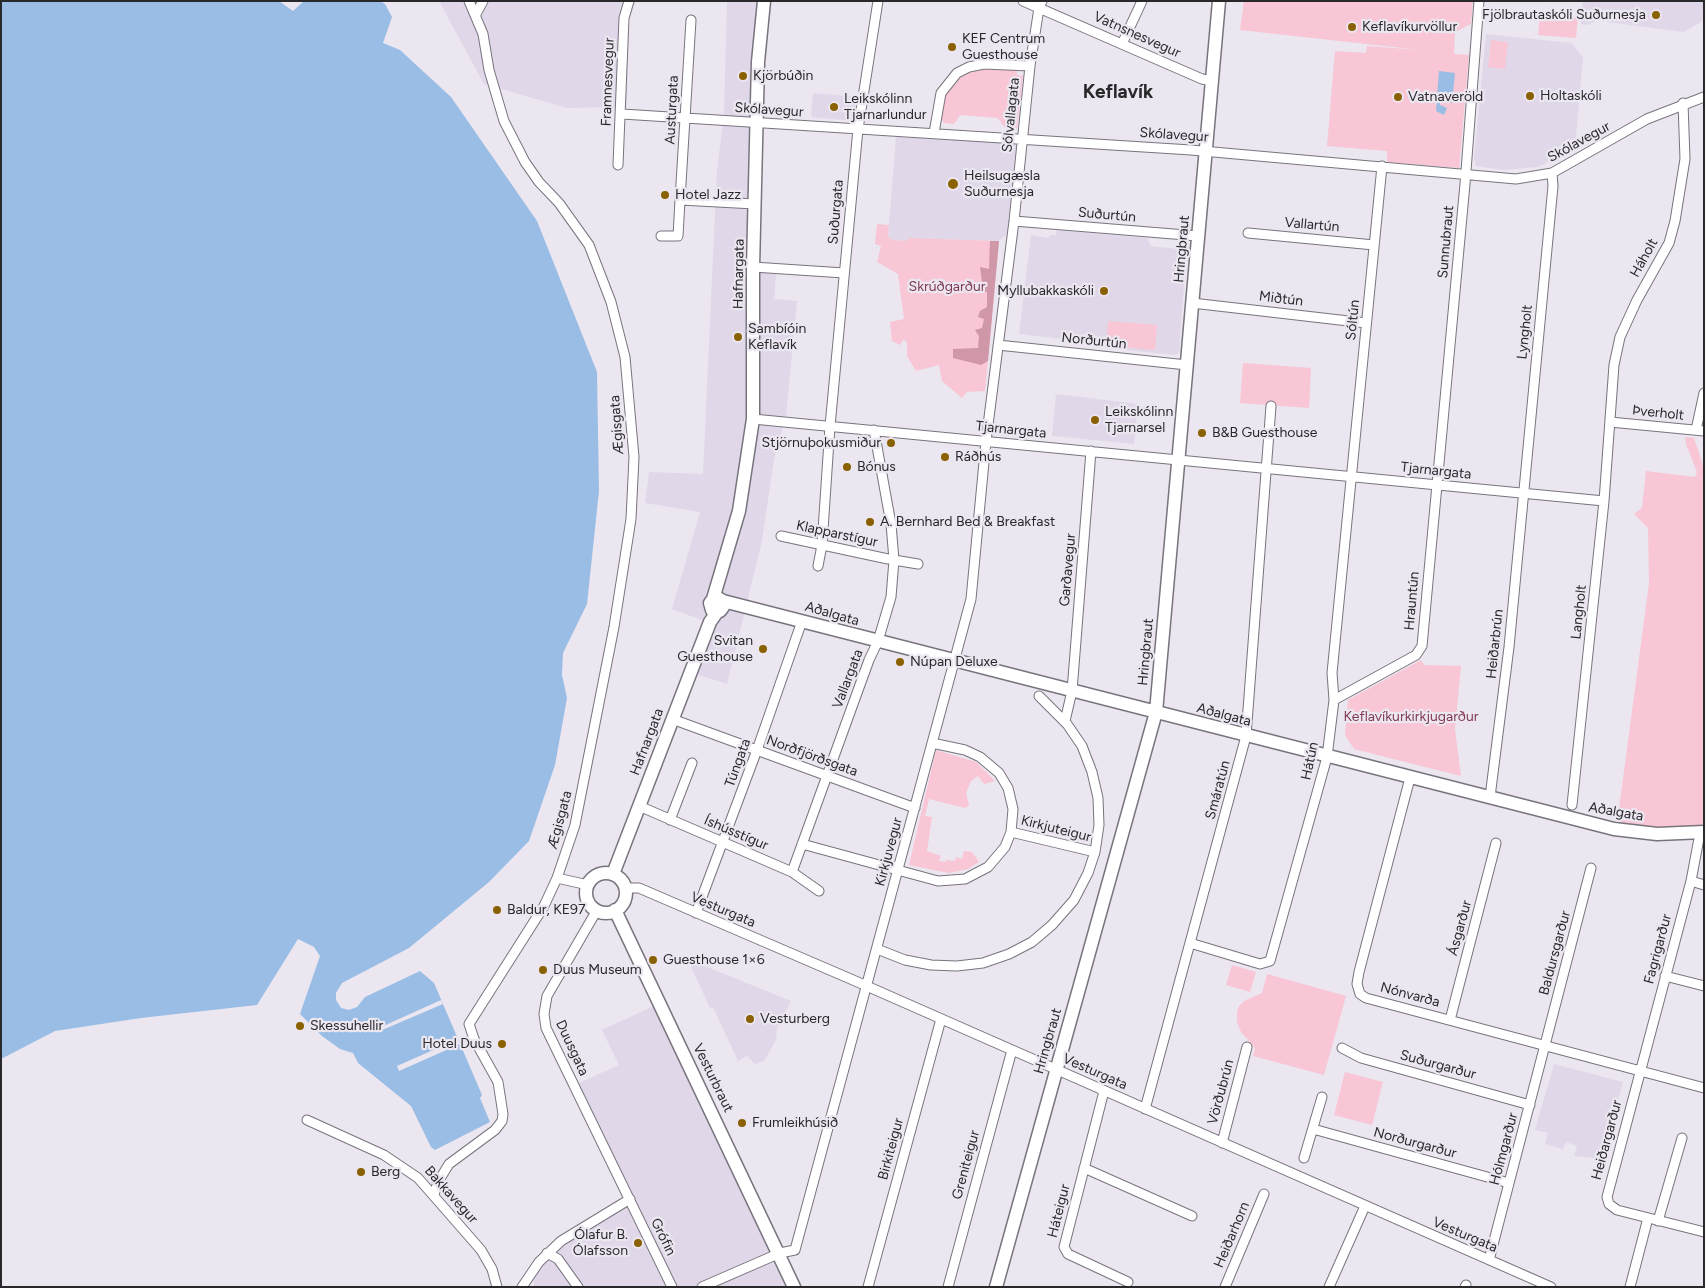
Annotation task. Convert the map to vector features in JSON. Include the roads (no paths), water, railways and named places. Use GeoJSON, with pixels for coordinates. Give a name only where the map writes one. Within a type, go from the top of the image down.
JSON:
{"type":"FeatureCollection","features":[{"type":"Feature","properties":{"kind":"street","name":"Ægisgata"},"geometry":{"type":"LineString","coordinates":[[434,1195],[445,1169],[495,1130],[502,1122],[503,1114],[498,1082],[474,1039],[469,1024],[544,906],[557,878],[576,826],[614,627],[631,519],[634,457],[625,357],[611,302],[589,245],[559,203],[539,182],[512,138],[498,103],[476,14],[469,1]]}},
{"type":"Feature","properties":{"kind":"street"},"geometry":{"type":"LineString","coordinates":[[476,14],[483,1]]}},
{"type":"Feature","properties":{"kind":"street","name":"Framnesvegur"},"geometry":{"type":"LineString","coordinates":[[618,165],[622,114],[624,18],[629,1]]}},
{"type":"Feature","properties":{"kind":"street","name":"Hafnargata"},"geometry":{"type":"LineString","coordinates":[[612,874],[717,607],[721,573],[739,512],[753,419],[753,267],[758,62],[764,1]]}},
{"type":"Feature","properties":{"kind":"street","name":"Suðurgata"},"geometry":{"type":"LineString","coordinates":[[830,426],[858,129],[878,1]]}},
{"type":"Feature","properties":{"kind":"street","name":"Vatnsnesvegur"},"geometry":{"type":"LineString","coordinates":[[1023,1],[1041,5],[1122,44],[1202,79],[1212,81]]}},
{"type":"Feature","properties":{"kind":"street"},"geometry":{"type":"LineString","coordinates":[[1122,44],[1142,1]]}},
{"type":"Feature","properties":{"kind":"street","name":"Hringbraut"},"geometry":{"type":"LineString","coordinates":[[996,1287],[1156,712],[1218,1]]}},
{"type":"Feature","properties":{"kind":"street","name":"Sunnubraut"},"geometry":{"type":"LineString","coordinates":[[1437,485],[1466,174],[1479,1]]}},
{"type":"Feature","properties":{"kind":"street","name":"Sólvallagata"},"geometry":{"type":"LineString","coordinates":[[986,441],[1014,221],[1030,66],[1041,5]]}},
{"type":"Feature","properties":{"kind":"street","name":"Austurgata"},"geometry":{"type":"LineString","coordinates":[[661,236],[678,236],[691,20]]}},
{"type":"Feature","properties":{"kind":"street"},"geometry":{"type":"LineString","coordinates":[[934,133],[941,93],[957,73],[969,66],[984,64],[1030,66]]}},
{"type":"Feature","properties":{"kind":"street","name":"Skólavegur"},"geometry":{"type":"LineString","coordinates":[[622,114],[1206,151],[1516,179],[1552,173],[1648,119],[1683,103],[1704,97]]}},
{"type":"Feature","properties":{"kind":"street","name":"Háholt"},"geometry":{"type":"LineString","coordinates":[[1610,422],[1614,365],[1620,337],[1637,300],[1669,243],[1675,221],[1685,159],[1683,103]]}},
{"type":"Feature","properties":{"kind":"street","name":"Sóltún"},"geometry":{"type":"LineString","coordinates":[[1351,476],[1382,166]]}},
{"type":"Feature","properties":{"kind":"street","name":"Lyngholt"},"geometry":{"type":"LineString","coordinates":[[1524,493],[1553,186],[1552,173]]}},
{"type":"Feature","properties":{"kind":"street"},"geometry":{"type":"LineString","coordinates":[[680,200],[755,204]]}},
{"type":"Feature","properties":{"kind":"street","name":"Suðurtún"},"geometry":{"type":"LineString","coordinates":[[1014,221],[1198,236]]}},
{"type":"Feature","properties":{"kind":"street","name":"Vallartún"},"geometry":{"type":"LineString","coordinates":[[1248,233],[1374,245]]}},
{"type":"Feature","properties":{"kind":"street"},"geometry":{"type":"LineString","coordinates":[[753,267],[844,273]]}},
{"type":"Feature","properties":{"kind":"street","name":"Miðtún"},"geometry":{"type":"LineString","coordinates":[[1192,303],[1366,323]]}},
{"type":"Feature","properties":{"kind":"street","name":"Norðurtún"},"geometry":{"type":"LineString","coordinates":[[998,345],[1187,365]]}},
{"type":"Feature","properties":{"kind":"street"},"geometry":{"type":"LineString","coordinates":[[1700,431],[1704,394]]}},
{"type":"Feature","properties":{"kind":"street"},"geometry":{"type":"LineString","coordinates":[[1266,468],[1271,406]]}},
{"type":"Feature","properties":{"kind":"street","name":"Tjarnargata"},"geometry":{"type":"LineString","coordinates":[[753,419],[1604,501]]}},
{"type":"Feature","properties":{"kind":"street","name":"Þverholt"},"geometry":{"type":"LineString","coordinates":[[1610,422],[1700,431]]}},
{"type":"Feature","properties":{"kind":"street","name":"Langholt"},"geometry":{"type":"LineString","coordinates":[[1572,805],[1604,501],[1610,422]]}},
{"type":"Feature","properties":{"kind":"street"},"geometry":{"type":"LineString","coordinates":[[818,566],[822,545],[830,426]]}},
{"type":"Feature","properties":{"kind":"street","name":"Vallargata"},"geometry":{"type":"LineString","coordinates":[[792,872],[869,660],[878,641],[891,597],[891,524],[874,430]]}},
{"type":"Feature","properties":{"kind":"street","name":"Kirkjuvegur"},"geometry":{"type":"LineString","coordinates":[[780,1253],[795,1250],[971,599],[986,441]]}},
{"type":"Feature","properties":{"kind":"street","name":"Garðavegur"},"geometry":{"type":"LineString","coordinates":[[1065,721],[1072,691],[1091,451]]}},
{"type":"Feature","properties":{"kind":"street","name":"Smáratún"},"geometry":{"type":"LineString","coordinates":[[1145,1109],[1246,736],[1266,468]]}},
{"type":"Feature","properties":{"kind":"street","name":"Hátún"},"geometry":{"type":"LineString","coordinates":[[1190,943],[1260,964],[1267,964],[1270,960],[1327,757],[1334,700],[1332,673],[1351,476]]}},
{"type":"Feature","properties":{"kind":"street","name":"Hrauntún"},"geometry":{"type":"LineString","coordinates":[[1334,700],[1416,655],[1422,646],[1437,485]]}},
{"type":"Feature","properties":{"kind":"street","name":"Heiðarbrún"},"geometry":{"type":"LineString","coordinates":[[1490,797],[1509,647],[1524,493]]}},
{"type":"Feature","properties":{"kind":"street","name":"Klapparstígur"},"geometry":{"type":"LineString","coordinates":[[781,536],[918,564]]}},
{"type":"Feature","properties":{"kind":"street","name":"Aðalgata"},"geometry":{"type":"LineString","coordinates":[[717,607],[740,605],[1327,757],[1614,829],[1657,834],[1702,832]]}},
{"type":"Feature","properties":{"kind":"street","name":"Túngata"},"geometry":{"type":"LineString","coordinates":[[696,913],[758,750],[802,621]]}},
{"type":"Feature","properties":{"kind":"street"},"geometry":{"type":"LineString","coordinates":[[877,949],[905,960],[944,966],[983,963],[1008,954],[1037,938],[1062,916],[1084,882],[1095,852],[1099,825],[1096,785],[1085,753],[1065,721],[1039,696]]}},
{"type":"Feature","properties":{"kind":"street","name":"Norðfjörðsgata"},"geometry":{"type":"LineString","coordinates":[[672,719],[915,808]]}},
{"type":"Feature","properties":{"kind":"street","name":"Kirkjuteigur"},"geometry":{"type":"LineString","coordinates":[[802,844],[938,881],[965,879],[981,872],[995,861],[1005,848],[1011,832],[1012,802],[1008,788],[999,773],[973,753],[932,742]]}},
{"type":"Feature","properties":{"kind":"street"},"geometry":{"type":"LineString","coordinates":[[670,820],[692,763]]}},
{"type":"Feature","properties":{"kind":"street","name":"Nónvarða"},"geometry":{"type":"LineString","coordinates":[[1410,778],[1359,972],[1357,987],[1366,998],[1704,1088]]}},
{"type":"Feature","properties":{"kind":"street","name":"Íshússtígur"},"geometry":{"type":"LineString","coordinates":[[639,806],[792,872],[819,891]]}},
{"type":"Feature","properties":{"kind":"street","name":"Kirkjuteigur"},"geometry":{"type":"LineString","coordinates":[[1011,832],[1095,852]]}},
{"type":"Feature","properties":{"kind":"street","name":"Fagrigarður"},"geometry":{"type":"LineString","coordinates":[[1640,1071],[1702,832]]}},
{"type":"Feature","properties":{"kind":"street","name":"Ásgarður"},"geometry":{"type":"LineString","coordinates":[[1450,1020],[1496,842]]}},
{"type":"Feature","properties":{"kind":"street","name":"Baldursgarður"},"geometry":{"type":"LineString","coordinates":[[1545,1046],[1591,868]]}},
{"type":"Feature","properties":{"kind":"street"},"geometry":{"type":"LineString","coordinates":[[600,874],[612,874],[621,879],[626,888],[623,903],[615,910],[609,912],[597,910],[587,898],[588,885],[600,874]]}},
{"type":"Feature","properties":{"kind":"street"},"geometry":{"type":"LineString","coordinates":[[557,878],[588,885]]}},
{"type":"Feature","properties":{"kind":"street"},"geometry":{"type":"LineString","coordinates":[[1690,881],[1704,885]]}},
{"type":"Feature","properties":{"kind":"street","name":"Vesturgata"},"geometry":{"type":"LineString","coordinates":[[626,888],[639,888],[867,986],[1551,1287]]}},
{"type":"Feature","properties":{"kind":"street","name":"Duusgata"},"geometry":{"type":"LineString","coordinates":[[597,910],[546,996],[544,1020],[548,1035],[630,1199]]}},
{"type":"Feature","properties":{"kind":"street","name":"Vesturbraut"},"geometry":{"type":"LineString","coordinates":[[615,910],[780,1253],[794,1287]]}},
{"type":"Feature","properties":{"kind":"street"},"geometry":{"type":"LineString","coordinates":[[1665,976],[1704,986]]}},
{"type":"Feature","properties":{"kind":"street","name":"Birkiteigur"},"geometry":{"type":"LineString","coordinates":[[868,1287],[941,1019]]}},
{"type":"Feature","properties":{"kind":"street","name":"Hólmgarður"},"geometry":{"type":"LineString","coordinates":[[1489,1260],[1545,1046]]}},
{"type":"Feature","properties":{"kind":"street","name":"Vörðubrún"},"geometry":{"type":"LineString","coordinates":[[1222,1143],[1247,1047]]}},
{"type":"Feature","properties":{"kind":"street","name":"Suðurgarður"},"geometry":{"type":"LineString","coordinates":[[1342,1048],[1361,1058],[1530,1104]]}},
{"type":"Feature","properties":{"kind":"street","name":"Greniteigur"},"geometry":{"type":"LineString","coordinates":[[948,1287],[1012,1050]]}},
{"type":"Feature","properties":{"kind":"street","name":"Heiðargarður"},"geometry":{"type":"LineString","coordinates":[[1640,1071],[1607,1197],[1609,1204],[1614,1209],[1704,1232]]}},
{"type":"Feature","properties":{"kind":"street","name":"Háteigur"},"geometry":{"type":"LineString","coordinates":[[1104,1091],[1064,1244],[1065,1250],[1071,1256],[1128,1282]]}},
{"type":"Feature","properties":{"kind":"street"},"geometry":{"type":"LineString","coordinates":[[1304,1158],[1322,1097]]}},
{"type":"Feature","properties":{"kind":"street","name":"Bakkavegur"},"geometry":{"type":"LineString","coordinates":[[306,1120],[393,1160],[418,1178],[481,1250],[492,1269],[497,1287]]}},
{"type":"Feature","properties":{"kind":"street","name":"Norðurgarður"},"geometry":{"type":"LineString","coordinates":[[1313,1129],[1509,1183]]}},
{"type":"Feature","properties":{"kind":"street"},"geometry":{"type":"LineString","coordinates":[[1658,1221],[1682,1138]]}},
{"type":"Feature","properties":{"kind":"street"},"geometry":{"type":"LineString","coordinates":[[1084,1168],[1192,1216]]}},
{"type":"Feature","properties":{"kind":"street","name":"Heiðarhorn"},"geometry":{"type":"LineString","coordinates":[[1225,1287],[1264,1194]]}},
{"type":"Feature","properties":{"kind":"street"},"geometry":{"type":"LineString","coordinates":[[522,1287],[547,1253],[568,1236],[630,1199]]}},
{"type":"Feature","properties":{"kind":"street","name":"Grófin"},"geometry":{"type":"LineString","coordinates":[[630,1199],[672,1287]]}},
{"type":"Feature","properties":{"kind":"street"},"geometry":{"type":"LineString","coordinates":[[1332,1286],[1365,1206]]}},
{"type":"Feature","properties":{"kind":"street"},"geometry":{"type":"LineString","coordinates":[[1630,1287],[1648,1218]]}},
{"type":"Feature","properties":{"kind":"street"},"geometry":{"type":"LineString","coordinates":[[547,1253],[558,1259],[578,1287]]}},
{"type":"Feature","properties":{"kind":"street"},"geometry":{"type":"LineString","coordinates":[[702,1287],[780,1253]]}},
{"type":"Feature","properties":{"kind":"water"},"geometry":{"type":"Polygon","coordinates":[[[1,1],[279,1],[293,11],[304,1],[380,1],[385,4],[392,17],[383,43],[400,50],[451,97],[537,221],[597,372],[599,491],[587,604],[563,653],[562,675],[567,698],[555,765],[529,841],[489,882],[409,948],[342,983],[336,993],[336,1000],[341,1008],[349,1010],[357,1007],[365,997],[420,971],[434,983],[482,1095],[480,1098],[490,1122],[435,1150],[431,1147],[411,1106],[358,1063],[353,1053],[340,1049],[322,1036],[300,1014],[320,956],[314,947],[298,939],[257,1005],[141,1018],[55,1031],[1,1059],[1,1]]]}},
{"type":"Feature","properties":{"kind":"water"},"geometry":{"type":"Polygon","coordinates":[[[1439,71],[1455,73],[1452,103],[1440,102],[1440,105],[1447,108],[1444,115],[1436,111],[1439,71]]]}},
{"type":"Feature","properties":{"kind":"place","name":"Fjölbrautaskóli Suðurnesja"},"geometry":{"type":"Point","coordinates":[1656,15]}},
{"type":"Feature","properties":{"kind":"place","name":"Keflavíkurvöllur"},"geometry":{"type":"Point","coordinates":[1352,27]}},
{"type":"Feature","properties":{"kind":"place","name":"KEF Centrum Guesthouse"},"geometry":{"type":"Point","coordinates":[952,47]}},
{"type":"Feature","properties":{"kind":"place","name":"Kjörbúðin"},"geometry":{"type":"Point","coordinates":[743,76]}},
{"type":"Feature","properties":{"kind":"place","name":"Holtaskóli"},"geometry":{"type":"Point","coordinates":[1530,96]}},
{"type":"Feature","properties":{"kind":"place","name":"Vatnaveröld"},"geometry":{"type":"Point","coordinates":[1398,97]}},
{"type":"Feature","properties":{"kind":"place","name":"Leikskólinn Tjarnarlundur"},"geometry":{"type":"Point","coordinates":[834,107]}},
{"type":"Feature","properties":{"kind":"place","name":"Heilsugæsla Suðurnesja"},"geometry":{"type":"Point","coordinates":[953,184]}},
{"type":"Feature","properties":{"kind":"place","name":"Hotel Jazz"},"geometry":{"type":"Point","coordinates":[665,195]}},
{"type":"Feature","properties":{"kind":"place","name":"Myllubakkaskóli"},"geometry":{"type":"Point","coordinates":[1104,291]}},
{"type":"Feature","properties":{"kind":"place","name":"Sambíóin Keflavík"},"geometry":{"type":"Point","coordinates":[738,337]}},
{"type":"Feature","properties":{"kind":"place","name":"Leikskólinn Tjarnarsel"},"geometry":{"type":"Point","coordinates":[1095,420]}},
{"type":"Feature","properties":{"kind":"place","name":"B&B Guesthouse"},"geometry":{"type":"Point","coordinates":[1202,433]}},
{"type":"Feature","properties":{"kind":"place","name":"Stjörnuþokusmiður"},"geometry":{"type":"Point","coordinates":[891,443]}},
{"type":"Feature","properties":{"kind":"place","name":"Ráðhús"},"geometry":{"type":"Point","coordinates":[945,457]}},
{"type":"Feature","properties":{"kind":"place","name":"Bónus"},"geometry":{"type":"Point","coordinates":[847,467]}},
{"type":"Feature","properties":{"kind":"place","name":"A. Bernhard Bed & Breakfast"},"geometry":{"type":"Point","coordinates":[870,522]}},
{"type":"Feature","properties":{"kind":"place","name":"Svitan Guesthouse"},"geometry":{"type":"Point","coordinates":[763,649]}},
{"type":"Feature","properties":{"kind":"place","name":"Núpan Deluxe"},"geometry":{"type":"Point","coordinates":[900,662]}},
{"type":"Feature","properties":{"kind":"place","name":"Baldur, KE97"},"geometry":{"type":"Point","coordinates":[497,910]}},
{"type":"Feature","properties":{"kind":"place","name":"Guesthouse 1×6"},"geometry":{"type":"Point","coordinates":[653,960]}},
{"type":"Feature","properties":{"kind":"place","name":"Duus Museum"},"geometry":{"type":"Point","coordinates":[543,970]}},
{"type":"Feature","properties":{"kind":"place","name":"Vesturberg"},"geometry":{"type":"Point","coordinates":[750,1019]}},
{"type":"Feature","properties":{"kind":"place","name":"Skessuhellir"},"geometry":{"type":"Point","coordinates":[300,1026]}},
{"type":"Feature","properties":{"kind":"place","name":"Hotel Duus"},"geometry":{"type":"Point","coordinates":[502,1044]}},
{"type":"Feature","properties":{"kind":"place","name":"Frumleikhúsið"},"geometry":{"type":"Point","coordinates":[742,1123]}},
{"type":"Feature","properties":{"kind":"place","name":"Berg"},"geometry":{"type":"Point","coordinates":[361,1172]}},
{"type":"Feature","properties":{"kind":"place","name":"Ólafur B. Ólafsson"},"geometry":{"type":"Point","coordinates":[638,1243]}},
{"type":"Feature","properties":{"kind":"district","name":"Keflavík"},"geometry":{"type":"Point","coordinates":[1118,92]}},
{"type":"Feature","properties":{"kind":"park label","name":"Skrúðgarður"},"geometry":{"type":"Point","coordinates":[947,287]}},
{"type":"Feature","properties":{"kind":"park label","name":"Keflavíkurkirkjugarður"},"geometry":{"type":"Point","coordinates":[1411,717]}}]}
